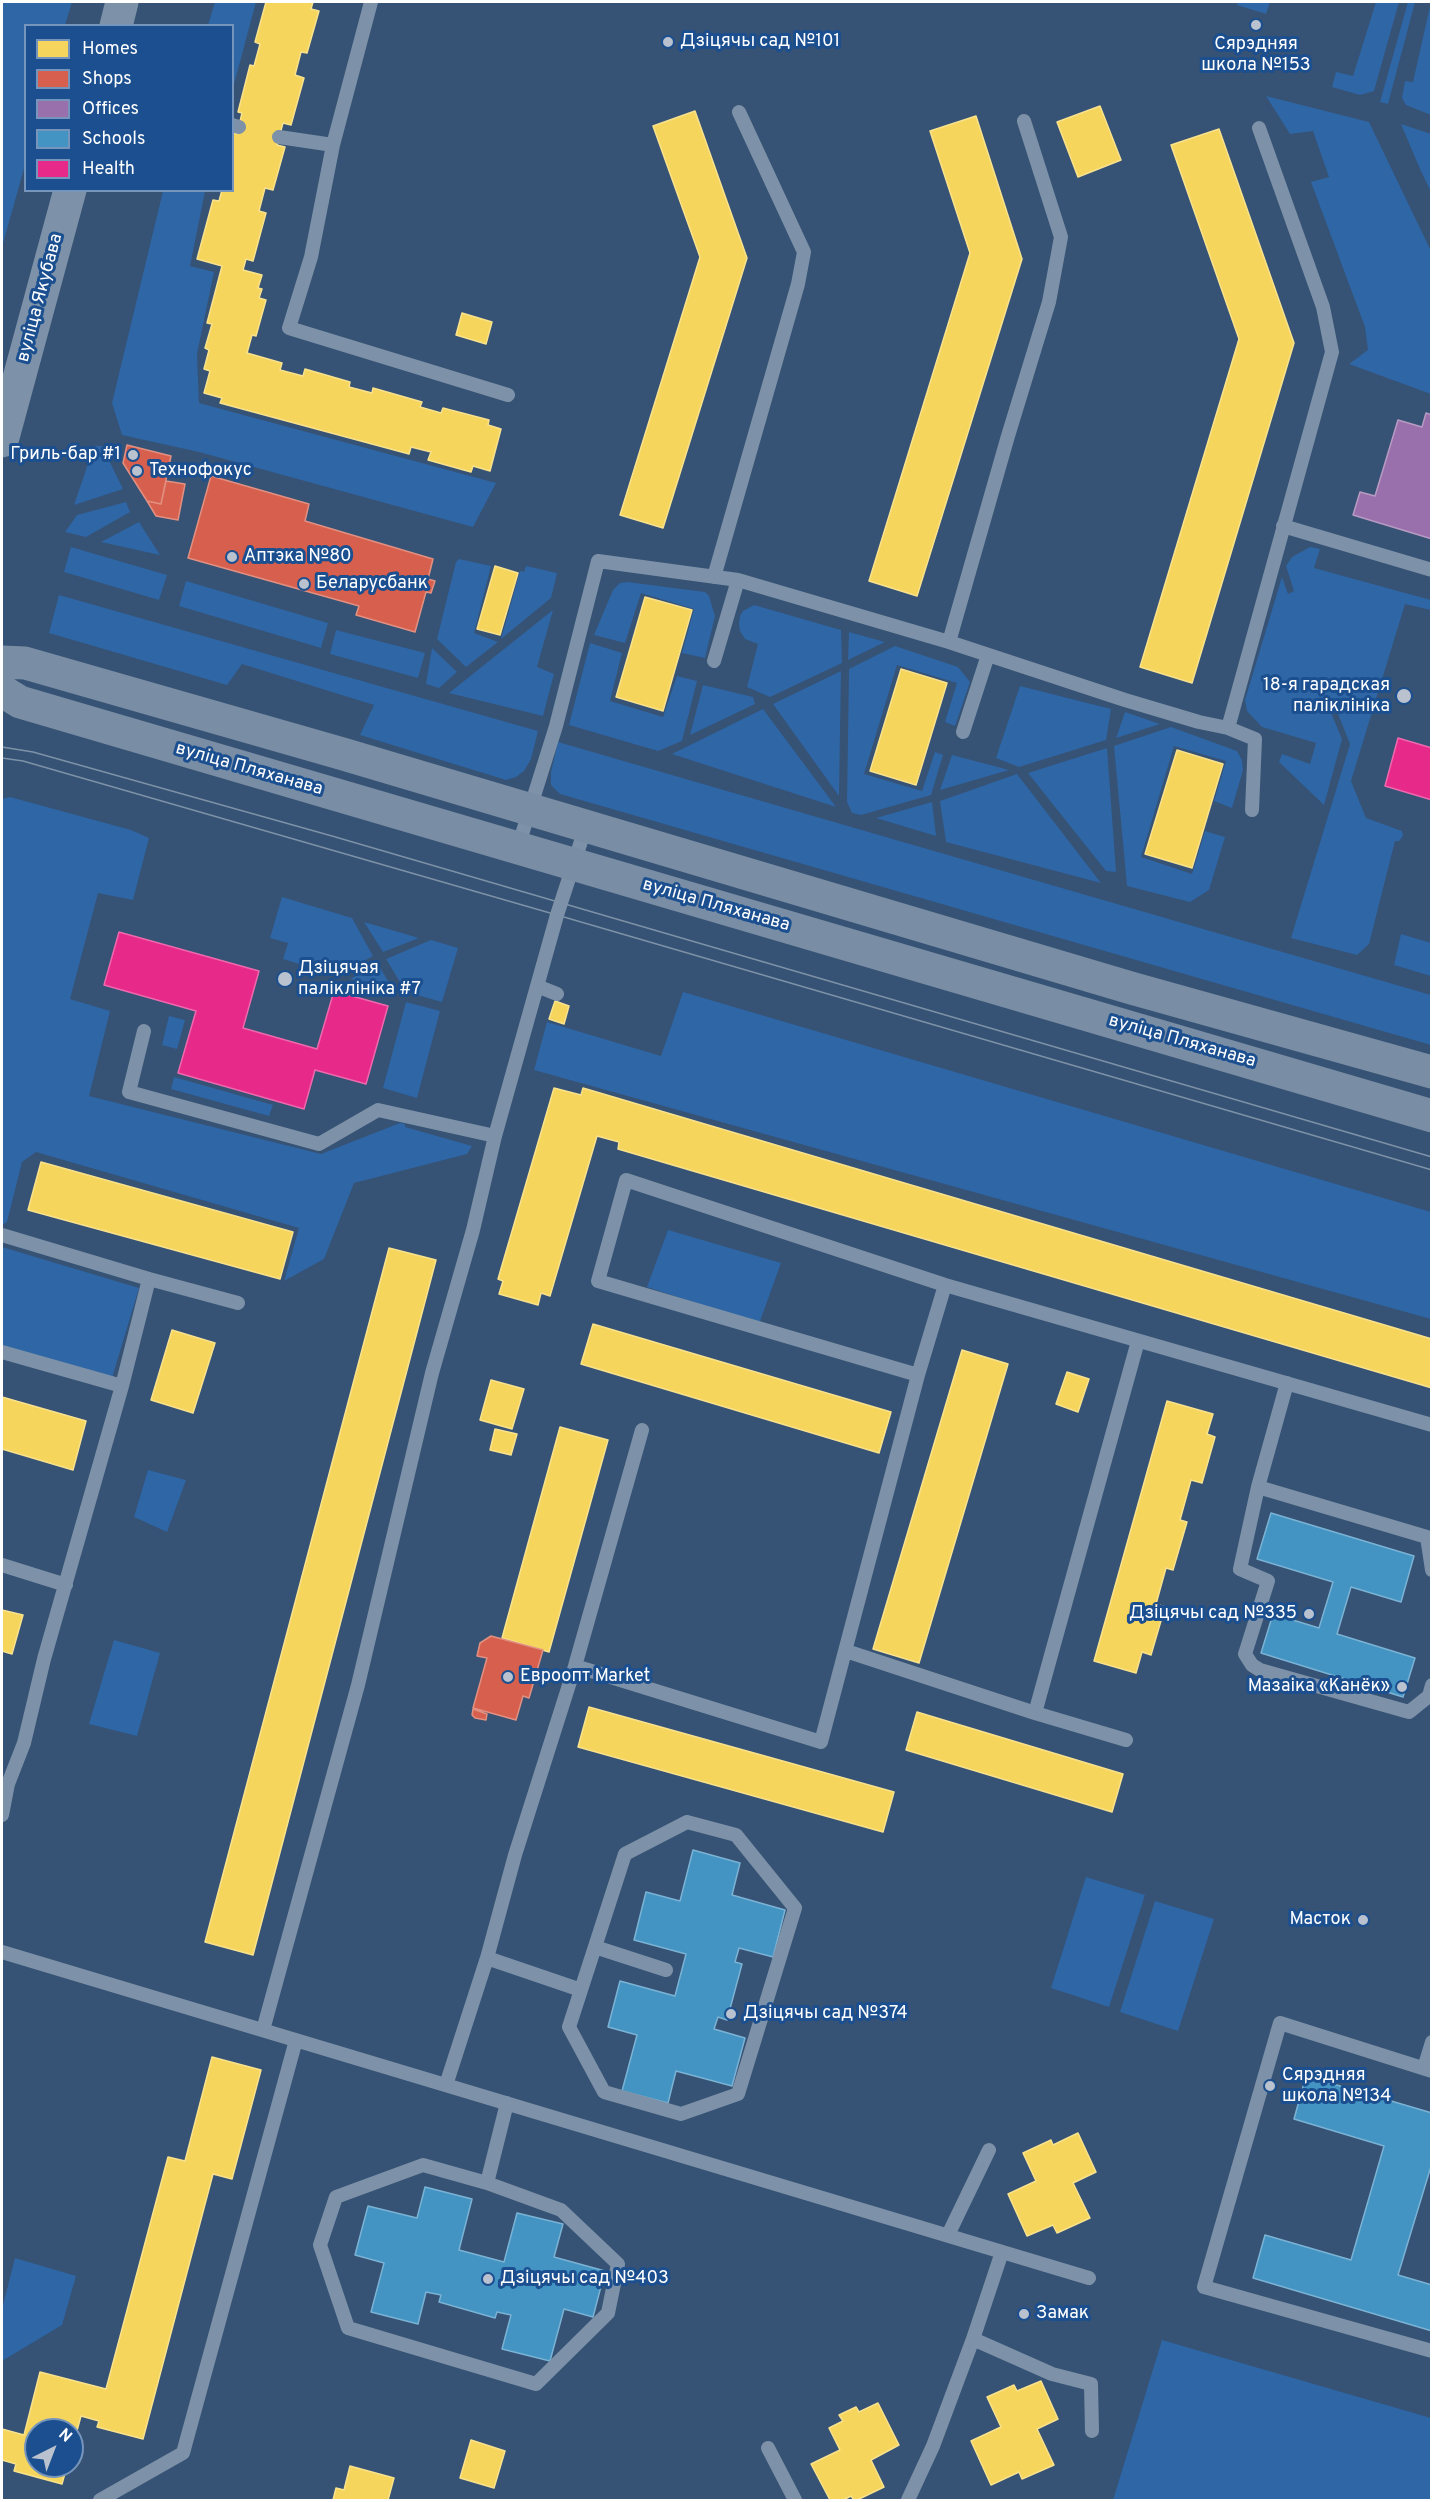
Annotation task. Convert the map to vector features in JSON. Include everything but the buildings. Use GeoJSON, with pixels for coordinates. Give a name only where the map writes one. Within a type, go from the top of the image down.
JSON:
{"type":"FeatureCollection","features":[{"type":"Feature","properties":{"kind":"main road"},"geometry":{"type":"LineString","coordinates":[[2,662],[26,663],[530,809],[1131,988],[1431,1072]]}},
{"type":"Feature","properties":{"kind":"main road","name":"вуліца Пляханава"},"geometry":{"type":"LineString","coordinates":[[2,692],[20,702],[1431,1116]]}},
{"type":"Feature","properties":{"kind":"main road"},"geometry":{"type":"LineString","coordinates":[[1121,1024],[1131,988]]}},
{"type":"Feature","properties":{"kind":"street"},"geometry":{"type":"LineString","coordinates":[[116,24],[122,2]]}},
{"type":"Feature","properties":{"kind":"street","name":"вуліца Якубава"},"geometry":{"type":"LineString","coordinates":[[2,441],[69,192]]}},
{"type":"Feature","properties":{"kind":"lane"},"geometry":{"type":"LineString","coordinates":[[371,2],[333,145],[310,256],[289,328],[508,395]]}},
{"type":"Feature","properties":{"kind":"lane"},"geometry":{"type":"LineString","coordinates":[[714,577],[798,284],[804,252],[739,112]]}},
{"type":"Feature","properties":{"kind":"lane"},"geometry":{"type":"LineString","coordinates":[[949,642],[1049,302],[1061,237],[1024,121]]}},
{"type":"Feature","properties":{"kind":"lane"},"geometry":{"type":"LineString","coordinates":[[1228,728],[1332,352],[1323,307],[1259,128]]}},
{"type":"Feature","properties":{"kind":"lane"},"geometry":{"type":"LineString","coordinates":[[279,136],[333,145]]}},
{"type":"Feature","properties":{"kind":"lane"},"geometry":{"type":"LineString","coordinates":[[1283,526],[1431,570]]}},
{"type":"Feature","properties":{"kind":"lane"},"geometry":{"type":"LineString","coordinates":[[518,847],[556,726],[598,561],[738,580],[949,642],[1125,700],[1199,722],[1228,728],[1255,739],[1252,810]]}},
{"type":"Feature","properties":{"kind":"lane"},"geometry":{"type":"LineString","coordinates":[[714,661],[738,580]]}},
{"type":"Feature","properties":{"kind":"lane"},"geometry":{"type":"LineString","coordinates":[[963,732],[988,655]]}},
{"type":"Feature","properties":{"kind":"lane"},"geometry":{"type":"LineString","coordinates":[[263,2030],[358,1684],[432,1372],[473,1230],[495,1136],[557,915],[586,826]]}},
{"type":"Feature","properties":{"kind":"lane"},"geometry":{"type":"LineString","coordinates":[[537,986],[557,994]]}},
{"type":"Feature","properties":{"kind":"lane"},"geometry":{"type":"LineString","coordinates":[[144,1031],[129,1092],[319,1144],[378,1110],[495,1136]]}},
{"type":"Feature","properties":{"kind":"lane"},"geometry":{"type":"LineString","coordinates":[[918,1376],[598,1281],[626,1180],[945,1285],[1431,1425]]}},
{"type":"Feature","properties":{"kind":"lane"},"geometry":{"type":"LineString","coordinates":[[2,1235],[238,1303]]}},
{"type":"Feature","properties":{"kind":"lane"},"geometry":{"type":"LineString","coordinates":[[2,1815],[5,1783],[24,1743],[44,1659],[122,1386],[149,1278]]}},
{"type":"Feature","properties":{"kind":"lane"},"geometry":{"type":"LineString","coordinates":[[575,1666],[821,1742],[918,1376],[945,1285]]}},
{"type":"Feature","properties":{"kind":"lane"},"geometry":{"type":"LineString","coordinates":[[1035,1713],[1138,1341]]}},
{"type":"Feature","properties":{"kind":"lane"},"geometry":{"type":"LineString","coordinates":[[2,1352],[122,1386]]}},
{"type":"Feature","properties":{"kind":"lane"},"geometry":{"type":"LineString","coordinates":[[1287,1383],[1258,1487],[1240,1569],[1268,1581],[1245,1654],[1252,1665],[1260,1670],[1409,1712],[1429,1696],[1431,1685]]}},
{"type":"Feature","properties":{"kind":"lane"},"geometry":{"type":"LineString","coordinates":[[446,2085],[488,1958],[515,1855],[575,1666],[642,1430]]}},
{"type":"Feature","properties":{"kind":"lane"},"geometry":{"type":"LineString","coordinates":[[1258,1487],[1427,1537],[1431,1570]]}},
{"type":"Feature","properties":{"kind":"lane"},"geometry":{"type":"LineString","coordinates":[[2,1565],[66,1584]]}},
{"type":"Feature","properties":{"kind":"lane"},"geometry":{"type":"LineString","coordinates":[[846,1651],[1035,1713],[1126,1740]]}},
{"type":"Feature","properties":{"kind":"lane"},"geometry":{"type":"LineString","coordinates":[[687,1822],[736,1835],[795,1908],[738,2094],[681,2114],[604,2092],[569,2027],[581,1990],[625,1854],[687,1822]]}},
{"type":"Feature","properties":{"kind":"lane"},"geometry":{"type":"LineString","coordinates":[[595,1947],[666,1970]]}},
{"type":"Feature","properties":{"kind":"lane"},"geometry":{"type":"LineString","coordinates":[[2,1952],[1089,2278]]}},
{"type":"Feature","properties":{"kind":"lane"},"geometry":{"type":"LineString","coordinates":[[488,1958],[581,1990]]}},
{"type":"Feature","properties":{"kind":"lane"},"geometry":{"type":"LineString","coordinates":[[1431,2042],[1428,2070],[1280,2023],[1204,2287],[1431,2351]]}},
{"type":"Feature","properties":{"kind":"lane"},"geometry":{"type":"LineString","coordinates":[[100,2500],[183,2453],[296,2040]]}},
{"type":"Feature","properties":{"kind":"lane"},"geometry":{"type":"LineString","coordinates":[[487,2183],[507,2103]]}},
{"type":"Feature","properties":{"kind":"lane"},"geometry":{"type":"LineString","coordinates":[[948,2235],[989,2150]]}},
{"type":"Feature","properties":{"kind":"lane"},"geometry":{"type":"LineString","coordinates":[[423,2165],[487,2183],[561,2210],[618,2264],[608,2313],[536,2384],[348,2328],[320,2245],[336,2197],[423,2165]]}},
{"type":"Feature","properties":{"kind":"lane"},"geometry":{"type":"LineString","coordinates":[[908,2500],[933,2446],[973,2339],[1002,2252]]}},
{"type":"Feature","properties":{"kind":"lane"},"geometry":{"type":"LineString","coordinates":[[973,2339],[1052,2374],[1091,2384],[1092,2431]]}},
{"type":"Feature","properties":{"kind":"lane"},"geometry":{"type":"LineString","coordinates":[[768,2448],[795,2500]]}},
{"type":"Feature","properties":{"kind":"shaded area"},"geometry":{"type":"Polygon","coordinates":[[[2,2],[72,2],[65,24],[24,24],[24,169],[2,247],[2,2]]]}},
{"type":"Feature","properties":{"kind":"shaded area"},"geometry":{"type":"Polygon","coordinates":[[[215,2],[256,2],[234,84],[234,24],[208,24],[215,2]]]}},
{"type":"Feature","properties":{"kind":"shaded area"},"geometry":{"type":"Polygon","coordinates":[[[1238,2],[1270,2],[1266,14],[1237,5],[1238,2]]]}},
{"type":"Feature","properties":{"kind":"shaded area"},"geometry":{"type":"Polygon","coordinates":[[[1376,2],[1399,2],[1374,91],[1360,95],[1332,87],[1336,72],[1353,76],[1376,2]]]}},
{"type":"Feature","properties":{"kind":"shaded area"},"geometry":{"type":"Polygon","coordinates":[[[1408,2],[1415,2],[1388,104],[1380,102],[1408,2]]]}},
{"type":"Feature","properties":{"kind":"shaded area"},"geometry":{"type":"Polygon","coordinates":[[[1431,2],[1431,115],[1406,105],[1402,98],[1405,81],[1413,82],[1431,2]]]}},
{"type":"Feature","properties":{"kind":"shaded area"},"geometry":{"type":"Polygon","coordinates":[[[1266,96],[1369,122],[1431,251],[1431,394],[1349,364],[1368,350],[1365,327],[1311,182],[1329,177],[1313,131],[1290,134],[1266,96]]]}},
{"type":"Feature","properties":{"kind":"shaded area"},"geometry":{"type":"Polygon","coordinates":[[[1401,124],[1431,134],[1431,192],[1420,169],[1401,124]]]}},
{"type":"Feature","properties":{"kind":"shaded area"},"geometry":{"type":"Polygon","coordinates":[[[163,192],[205,192],[190,266],[214,272],[197,354],[199,403],[496,483],[473,527],[199,452],[122,435],[112,403],[163,192]]]}},
{"type":"Feature","properties":{"kind":"shaded area"},"geometry":{"type":"Polygon","coordinates":[[[94,446],[102,446],[123,489],[74,505],[94,446]]]}},
{"type":"Feature","properties":{"kind":"shaded area"},"geometry":{"type":"Polygon","coordinates":[[[126,502],[130,512],[86,537],[65,532],[77,515],[126,502]]]}},
{"type":"Feature","properties":{"kind":"shaded area"},"geometry":{"type":"Polygon","coordinates":[[[139,522],[160,555],[101,542],[139,522]]]}},
{"type":"Feature","properties":{"kind":"shaded area"},"geometry":{"type":"Polygon","coordinates":[[[71,547],[167,575],[159,600],[64,572],[71,547]]]}},
{"type":"Feature","properties":{"kind":"shaded area"},"geometry":{"type":"Polygon","coordinates":[[[1310,547],[1320,549],[1314,568],[1431,600],[1431,610],[1405,604],[1351,781],[1366,818],[1402,831],[1403,836],[1399,841],[1395,841],[1369,944],[1357,955],[1291,938],[1350,744],[1332,699],[1324,696],[1342,739],[1324,805],[1279,762],[1282,754],[1310,764],[1316,743],[1262,727],[1247,711],[1245,700],[1282,577],[1288,594],[1294,591],[1286,566],[1292,557],[1310,547]]]}},
{"type":"Feature","properties":{"kind":"shaded area"},"geometry":{"type":"Polygon","coordinates":[[[459,559],[491,566],[474,633],[498,642],[466,667],[437,639],[456,562],[459,559]]]}},
{"type":"Feature","properties":{"kind":"shaded area"},"geometry":{"type":"Polygon","coordinates":[[[526,566],[557,573],[551,598],[501,639],[520,571],[524,572],[526,566]]]}},
{"type":"Feature","properties":{"kind":"shaded area"},"geometry":{"type":"Polygon","coordinates":[[[186,581],[328,623],[321,648],[179,606],[186,581]]]}},
{"type":"Feature","properties":{"kind":"shaded area"},"geometry":{"type":"Polygon","coordinates":[[[620,583],[705,592],[709,596],[715,616],[705,658],[682,653],[694,609],[641,593],[625,643],[594,635],[613,590],[620,583]]]}},
{"type":"Feature","properties":{"kind":"shaded area"},"geometry":{"type":"Polygon","coordinates":[[[59,595],[538,731],[531,759],[524,771],[506,780],[360,735],[374,705],[242,664],[227,685],[49,633],[59,595]]]}},
{"type":"Feature","properties":{"kind":"shaded area"},"geometry":{"type":"Polygon","coordinates":[[[754,605],[841,630],[842,663],[770,697],[747,687],[758,644],[745,639],[740,631],[739,623],[743,611],[754,605]]]}},
{"type":"Feature","properties":{"kind":"shaded area"},"geometry":{"type":"Polygon","coordinates":[[[553,610],[537,667],[554,674],[543,716],[449,693],[553,610]]]}},
{"type":"Feature","properties":{"kind":"shaded area"},"geometry":{"type":"Polygon","coordinates":[[[336,630],[425,653],[418,678],[330,654],[336,630]]]}},
{"type":"Feature","properties":{"kind":"shaded area"},"geometry":{"type":"Polygon","coordinates":[[[849,632],[885,642],[848,660],[849,632]]]}},
{"type":"Feature","properties":{"kind":"shaded area"},"geometry":{"type":"Polygon","coordinates":[[[590,643],[622,653],[610,701],[663,717],[677,676],[697,681],[682,741],[658,751],[569,725],[590,643]]]}},
{"type":"Feature","properties":{"kind":"shaded area"},"geometry":{"type":"Polygon","coordinates":[[[895,646],[958,667],[970,682],[955,726],[945,722],[957,683],[897,665],[864,774],[922,791],[935,752],[943,755],[931,795],[861,815],[852,813],[847,802],[849,669],[895,646]]]}},
{"type":"Feature","properties":{"kind":"shaded area"},"geometry":{"type":"Polygon","coordinates":[[[432,648],[457,672],[439,688],[426,684],[432,648]]]}},
{"type":"Feature","properties":{"kind":"shaded area"},"geometry":{"type":"Polygon","coordinates":[[[841,671],[839,796],[773,704],[841,671]]]}},
{"type":"Feature","properties":{"kind":"shaded area"},"geometry":{"type":"Polygon","coordinates":[[[703,685],[753,697],[755,704],[690,735],[703,685]]]}},
{"type":"Feature","properties":{"kind":"shaded area"},"geometry":{"type":"Polygon","coordinates":[[[1020,686],[1111,709],[1106,740],[1019,767],[996,758],[1020,686]]]}},
{"type":"Feature","properties":{"kind":"shaded area"},"geometry":{"type":"Polygon","coordinates":[[[763,709],[836,807],[672,754],[763,709]]]}},
{"type":"Feature","properties":{"kind":"shaded area"},"geometry":{"type":"Polygon","coordinates":[[[1125,712],[1160,724],[1116,738],[1125,712]]]}},
{"type":"Feature","properties":{"kind":"shaded area"},"geometry":{"type":"Polygon","coordinates":[[[1171,727],[1237,751],[1242,760],[1243,770],[1232,808],[1214,801],[1226,761],[1174,746],[1141,857],[1192,874],[1205,831],[1225,837],[1209,890],[1190,902],[1127,886],[1114,746],[1171,727]]]}},
{"type":"Feature","properties":{"kind":"shaded area"},"geometry":{"type":"Polygon","coordinates":[[[558,742],[1431,995],[1431,1045],[560,794],[551,785],[551,772],[558,742]]]}},
{"type":"Feature","properties":{"kind":"shaded area"},"geometry":{"type":"Polygon","coordinates":[[[1107,748],[1116,872],[1106,871],[1028,773],[1107,748]]]}},
{"type":"Feature","properties":{"kind":"shaded area"},"geometry":{"type":"Polygon","coordinates":[[[952,755],[1009,770],[940,790],[952,755]]]}},
{"type":"Feature","properties":{"kind":"shaded area"},"geometry":{"type":"Polygon","coordinates":[[[1017,774],[1101,883],[946,842],[940,801],[1017,774]]]}},
{"type":"Feature","properties":{"kind":"shaded area"},"geometry":{"type":"Polygon","coordinates":[[[10,797],[131,830],[149,838],[133,900],[98,893],[70,999],[110,1011],[89,1096],[321,1154],[400,1123],[405,1124],[405,1127],[472,1146],[467,1154],[354,1183],[324,1259],[284,1281],[299,1228],[36,1152],[22,1162],[7,1222],[2,1225],[2,799],[10,797]]]}},
{"type":"Feature","properties":{"kind":"shaded area"},"geometry":{"type":"Polygon","coordinates":[[[932,802],[936,836],[876,818],[932,802]]]}},
{"type":"Feature","properties":{"kind":"shaded area"},"geometry":{"type":"Polygon","coordinates":[[[282,897],[352,918],[373,956],[338,976],[283,959],[288,943],[270,938],[282,897]]]}},
{"type":"Feature","properties":{"kind":"shaded area"},"geometry":{"type":"Polygon","coordinates":[[[364,922],[419,938],[383,952],[364,922]]]}},
{"type":"Feature","properties":{"kind":"shaded area"},"geometry":{"type":"Polygon","coordinates":[[[1401,934],[1431,943],[1431,976],[1394,965],[1401,934]]]}},
{"type":"Feature","properties":{"kind":"shaded area"},"geometry":{"type":"Polygon","coordinates":[[[431,940],[458,948],[442,1002],[406,992],[386,959],[431,940]]]}},
{"type":"Feature","properties":{"kind":"shaded area"},"geometry":{"type":"Polygon","coordinates":[[[378,964],[394,991],[350,979],[378,964]]]}},
{"type":"Feature","properties":{"kind":"shaded area"},"geometry":{"type":"Polygon","coordinates":[[[683,992],[1431,1212],[1431,1319],[534,1070],[547,1022],[661,1056],[683,992]]]}},
{"type":"Feature","properties":{"kind":"shaded area"},"geometry":{"type":"Polygon","coordinates":[[[406,1002],[440,1011],[417,1098],[383,1088],[406,1002]]]}},
{"type":"Feature","properties":{"kind":"shaded area"},"geometry":{"type":"Polygon","coordinates":[[[169,1016],[185,1020],[177,1049],[162,1045],[169,1016]]]}},
{"type":"Feature","properties":{"kind":"shaded area"},"geometry":{"type":"Polygon","coordinates":[[[174,1077],[273,1105],[269,1116],[171,1089],[174,1077]]]}},
{"type":"Feature","properties":{"kind":"shaded area"},"geometry":{"type":"Polygon","coordinates":[[[668,1230],[781,1263],[759,1324],[647,1287],[668,1230]]]}},
{"type":"Feature","properties":{"kind":"shaded area"},"geometry":{"type":"Polygon","coordinates":[[[2,1247],[139,1288],[112,1378],[2,1345],[2,1247]]]}},
{"type":"Feature","properties":{"kind":"shaded area"},"geometry":{"type":"Polygon","coordinates":[[[148,1470],[186,1480],[167,1532],[134,1517],[148,1470]]]}},
{"type":"Feature","properties":{"kind":"shaded area"},"geometry":{"type":"Polygon","coordinates":[[[114,1640],[160,1653],[137,1736],[89,1724],[114,1640]]]}},
{"type":"Feature","properties":{"kind":"shaded area"},"geometry":{"type":"Polygon","coordinates":[[[1086,1877],[1145,1895],[1109,2007],[1051,1988],[1086,1877]]]}},
{"type":"Feature","properties":{"kind":"shaded area"},"geometry":{"type":"Polygon","coordinates":[[[1155,1901],[1214,1919],[1178,2031],[1120,2012],[1155,1901]]]}},
{"type":"Feature","properties":{"kind":"shaded area"},"geometry":{"type":"Polygon","coordinates":[[[15,2258],[76,2276],[62,2325],[2,2361],[2,2309],[15,2258]]]}},
{"type":"Feature","properties":{"kind":"shaded area"},"geometry":{"type":"Polygon","coordinates":[[[1162,2340],[1431,2418],[1431,2500],[1113,2500],[1162,2340]]]}},
{"type":"Feature","properties":{"kind":"tram line"},"geometry":{"type":"LineString","coordinates":[[2,747],[33,752],[332,836],[1432,1157]]}},
{"type":"Feature","properties":{"kind":"tram line"},"geometry":{"type":"LineString","coordinates":[[2,758],[23,761],[1432,1170]]}},
{"type":"Feature","properties":{"kind":"place","name":"Сярэдняя школа №153"},"geometry":{"type":"Point","coordinates":[1256,25]}},
{"type":"Feature","properties":{"kind":"place","name":"Дзіцячы сад №101"},"geometry":{"type":"Point","coordinates":[668,42]}},
{"type":"Feature","properties":{"kind":"place","name":"Гриль-бар #1"},"geometry":{"type":"Point","coordinates":[133,455]}},
{"type":"Feature","properties":{"kind":"place","name":"Технофокус"},"geometry":{"type":"Point","coordinates":[137,471]}},
{"type":"Feature","properties":{"kind":"place","name":"Аптэка №80"},"geometry":{"type":"Point","coordinates":[232,557]}},
{"type":"Feature","properties":{"kind":"place","name":"Беларусбанк"},"geometry":{"type":"Point","coordinates":[304,584]}},
{"type":"Feature","properties":{"kind":"place","name":"18-я гарадская паліклініка"},"geometry":{"type":"Point","coordinates":[1404,696]}},
{"type":"Feature","properties":{"kind":"place","name":"Дзіцячая паліклініка #7"},"geometry":{"type":"Point","coordinates":[285,979]}},
{"type":"Feature","properties":{"kind":"place","name":"Дзіцячы сад №335"},"geometry":{"type":"Point","coordinates":[1309,1614]}},
{"type":"Feature","properties":{"kind":"place","name":"Евроопт Market"},"geometry":{"type":"Point","coordinates":[508,1677]}},
{"type":"Feature","properties":{"kind":"place","name":"Мазаіка «Канёк»"},"geometry":{"type":"Point","coordinates":[1402,1687]}},
{"type":"Feature","properties":{"kind":"place","name":"Масток"},"geometry":{"type":"Point","coordinates":[1363,1920]}},
{"type":"Feature","properties":{"kind":"place","name":"Дзіцячы сад №374"},"geometry":{"type":"Point","coordinates":[731,2014]}},
{"type":"Feature","properties":{"kind":"place","name":"Сярэдняя школа №134"},"geometry":{"type":"Point","coordinates":[1270,2086]}},
{"type":"Feature","properties":{"kind":"place","name":"Дзіцячы сад №403"},"geometry":{"type":"Point","coordinates":[488,2279]}},
{"type":"Feature","properties":{"kind":"place","name":"Замак"},"geometry":{"type":"Point","coordinates":[1024,2314]}}]}
